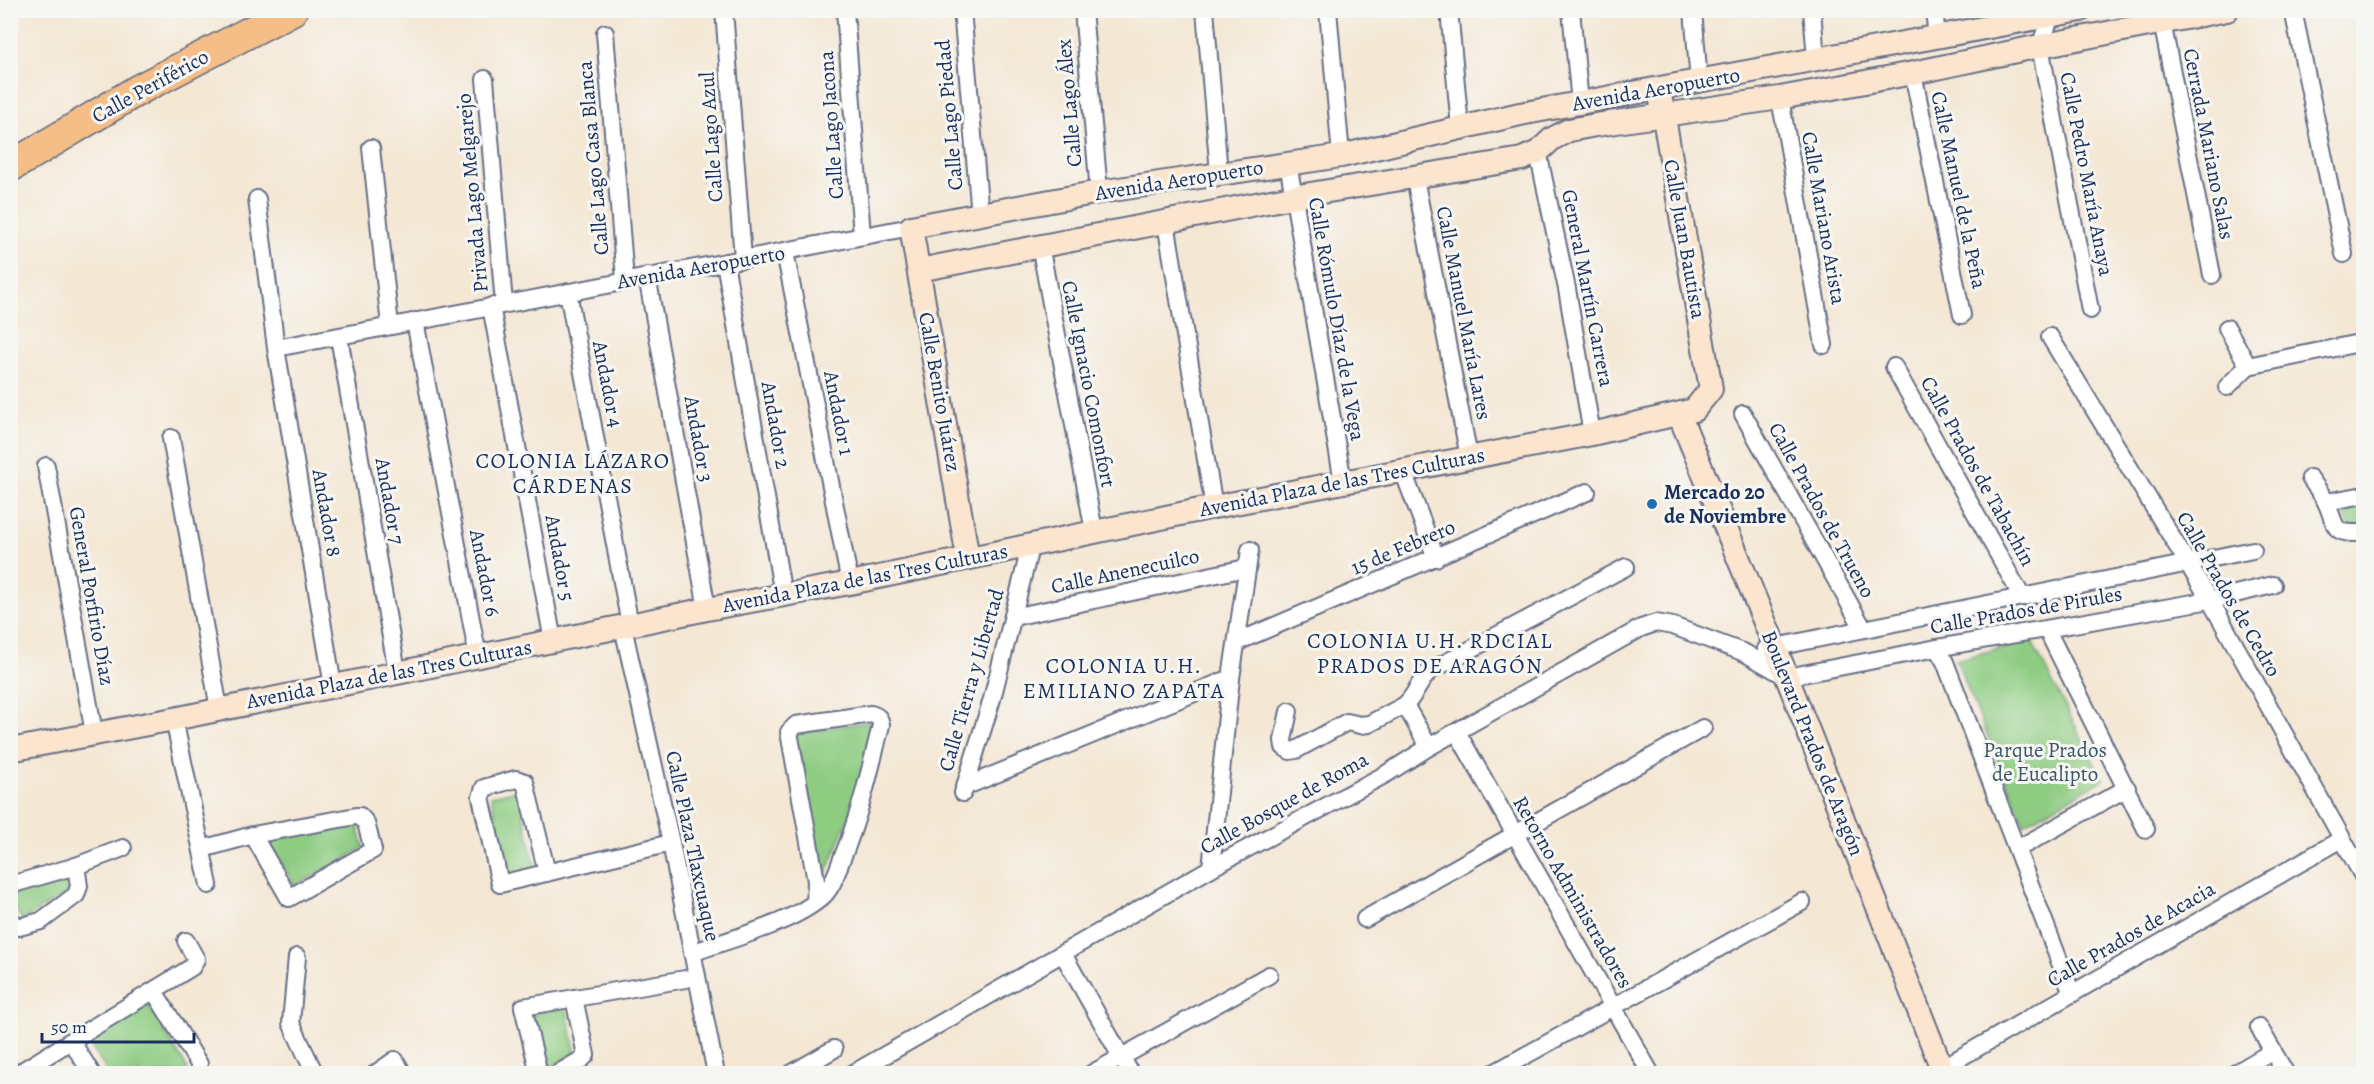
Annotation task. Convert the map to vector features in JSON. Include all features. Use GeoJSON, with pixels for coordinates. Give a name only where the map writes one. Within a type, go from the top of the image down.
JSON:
{"type":"FeatureCollection","features":[{"type":"Feature","properties":{"kind":"highway","name":"Calle Periférico"},"geometry":{"type":"LineString","coordinates":[[10,166],[138,90],[292,10]]}},
{"type":"Feature","properties":{"kind":"street","name":"Calle Lago Azul"},"geometry":{"type":"LineString","coordinates":[[724,10],[743,260]]}},
{"type":"Feature","properties":{"kind":"street","name":"Calle Lago Jacona"},"geometry":{"type":"LineString","coordinates":[[845,10],[862,236]]}},
{"type":"Feature","properties":{"kind":"street","name":"Calle Lago Piedad"},"geometry":{"type":"LineString","coordinates":[[962,10],[980,215]]}},
{"type":"Feature","properties":{"kind":"street","name":"Calle Lago Álex"},"geometry":{"type":"LineString","coordinates":[[1083,10],[1099,192]]}},
{"type":"Feature","properties":{"kind":"street"},"geometry":{"type":"LineString","coordinates":[[1205,10],[1219,173]]}},
{"type":"Feature","properties":{"kind":"street"},"geometry":{"type":"LineString","coordinates":[[1328,10],[1341,156]]}},
{"type":"Feature","properties":{"kind":"street"},"geometry":{"type":"LineString","coordinates":[[1449,10],[1460,127]]}},
{"type":"Feature","properties":{"kind":"street"},"geometry":{"type":"LineString","coordinates":[[1571,10],[1580,103]]}},
{"type":"Feature","properties":{"kind":"street"},"geometry":{"type":"LineString","coordinates":[[1693,10],[1699,82]]}},
{"type":"Feature","properties":{"kind":"street"},"geometry":{"type":"LineString","coordinates":[[1812,10],[1816,59]]}},
{"type":"Feature","properties":{"kind":"street"},"geometry":{"type":"LineString","coordinates":[[1934,10],[1937,37]]}},
{"type":"Feature","properties":{"kind":"street","name":"Avenida Aeropuerto"},"geometry":{"type":"LineString","coordinates":[[276,348],[625,280],[743,260],[1099,192],[1341,156],[1460,127],[1580,103],[1937,37],[2051,13],[2080,10]]}},
{"type":"Feature","properties":{"kind":"street","name":"Avenida Aeropuerto"},"geometry":{"type":"LineString","coordinates":[[919,270],[1292,197],[1522,159],[1538,152],[1552,139],[1569,130],[1780,98],[2227,10]]}},
{"type":"Feature","properties":{"kind":"street"},"geometry":{"type":"LineString","coordinates":[[2293,10],[2344,254]]}},
{"type":"Feature","properties":{"kind":"street"},"geometry":{"type":"LineString","coordinates":[[2040,45],[2051,13]]}},
{"type":"Feature","properties":{"kind":"street","name":"Cerrada Mariano Salas"},"geometry":{"type":"LineString","coordinates":[[2162,22],[2212,274]]}},
{"type":"Feature","properties":{"kind":"street","name":"Calle Lago Casa Blanca"},"geometry":{"type":"LineString","coordinates":[[605,33],[625,280]]}},
{"type":"Feature","properties":{"kind":"street","name":"Calle Pedro María Anaya"},"geometry":{"type":"LineString","coordinates":[[2040,45],[2090,310]]}},
{"type":"Feature","properties":{"kind":"street","name":"Calle Manuel de la Peña"},"geometry":{"type":"LineString","coordinates":[[1913,73],[1962,315]]}},
{"type":"Feature","properties":{"kind":"street","name":"Privada Lago Melgarejo"},"geometry":{"type":"LineString","coordinates":[[485,79],[498,305]]}},
{"type":"Feature","properties":{"kind":"street","name":"Calle Juan Bautista"},"geometry":{"type":"LineString","coordinates":[[1659,89],[1711,389]]}},
{"type":"Feature","properties":{"kind":"street","name":"Calle Mariano Arista"},"geometry":{"type":"LineString","coordinates":[[1780,98],[1824,345]]}},
{"type":"Feature","properties":{"kind":"street"},"geometry":{"type":"LineString","coordinates":[[371,148],[390,326]]}},
{"type":"Feature","properties":{"kind":"street","name":"General Martín Carrera"},"geometry":{"type":"LineString","coordinates":[[1538,152],[1567,289],[1592,434]]}},
{"type":"Feature","properties":{"kind":"street","name":"Calle Rómulo Díaz de la Vega"},"geometry":{"type":"LineString","coordinates":[[1288,163],[1292,197],[1343,482]]}},
{"type":"Feature","properties":{"kind":"street","name":"Calle Manuel María Lares"},"geometry":{"type":"LineString","coordinates":[[1415,178],[1469,458]]}},
{"type":"Feature","properties":{"kind":"street","name":"Andador 8"},"geometry":{"type":"LineString","coordinates":[[257,199],[276,348],[333,686]]}},
{"type":"Feature","properties":{"kind":"street"},"geometry":{"type":"LineString","coordinates":[[1166,223],[1214,507]]}},
{"type":"Feature","properties":{"kind":"street","name":"Calle Benito Juárez"},"geometry":{"type":"LineString","coordinates":[[911,227],[968,558]]}},
{"type":"Feature","properties":{"kind":"street","name":"Calle Ignacio Comonfort"},"geometry":{"type":"LineString","coordinates":[[1040,245],[1094,531]]}},
{"type":"Feature","properties":{"kind":"street","name":"Andador 1"},"geometry":{"type":"LineString","coordinates":[[785,252],[850,583]]}},
{"type":"Feature","properties":{"kind":"street","name":"Andador 2"},"geometry":{"type":"LineString","coordinates":[[725,262],[783,595]]}},
{"type":"Feature","properties":{"kind":"street","name":"Andador 3"},"geometry":{"type":"LineString","coordinates":[[647,276],[707,609]]}},
{"type":"Feature","properties":{"kind":"street","name":"Andador 4"},"geometry":{"type":"LineString","coordinates":[[568,292],[627,626]]}},
{"type":"Feature","properties":{"kind":"street","name":"Andador 5"},"geometry":{"type":"LineString","coordinates":[[498,305],[553,641]]}},
{"type":"Feature","properties":{"kind":"street","name":"Andador 6"},"geometry":{"type":"LineString","coordinates":[[415,321],[478,657]]}},
{"type":"Feature","properties":{"kind":"street"},"geometry":{"type":"LineString","coordinates":[[2227,328],[2248,366]]}},
{"type":"Feature","properties":{"kind":"street","name":"Andador 7"},"geometry":{"type":"LineString","coordinates":[[339,337],[397,672]]}},
{"type":"Feature","properties":{"kind":"street","name":"Calle Prados de Cedro"},"geometry":{"type":"LineString","coordinates":[[2050,337],[2210,600],[2364,878]]}},
{"type":"Feature","properties":{"kind":"street"},"geometry":{"type":"LineString","coordinates":[[2227,387],[2248,366],[2364,342]]}},
{"type":"Feature","properties":{"kind":"street","name":"Calle Prados de Tabachín"},"geometry":{"type":"LineString","coordinates":[[1894,367],[2022,597]]}},
{"type":"Feature","properties":{"kind":"street","name":"Avenida Plaza de las Tres Culturas"},"geometry":{"type":"LineString","coordinates":[[10,750],[174,719],[707,609],[850,583],[1214,507],[1592,434],[1694,410],[1711,389]]}},
{"type":"Feature","properties":{"kind":"street","name":"Boulevard Prados de Aragón"},"geometry":{"type":"LineString","coordinates":[[1679,414],[1775,647],[1943,1071]]}},
{"type":"Feature","properties":{"kind":"street","name":"Calle Prados de Trueno"},"geometry":{"type":"LineString","coordinates":[[1743,414],[1863,628]]}},
{"type":"Feature","properties":{"kind":"street"},"geometry":{"type":"LineString","coordinates":[[171,438],[219,709]]}},
{"type":"Feature","properties":{"kind":"street","name":"General Porfirio Díaz"},"geometry":{"type":"LineString","coordinates":[[46,466],[94,733]]}},
{"type":"Feature","properties":{"kind":"street"},"geometry":{"type":"LineString","coordinates":[[1403,471],[1437,558]]}},
{"type":"Feature","properties":{"kind":"street"},"geometry":{"type":"LineString","coordinates":[[2310,478],[2326,502],[2332,523],[2338,531],[2348,534],[2364,533]]}},
{"type":"Feature","properties":{"kind":"street","name":"15 de Febrero"},"geometry":{"type":"LineString","coordinates":[[1237,642],[1587,492]]}},
{"type":"Feature","properties":{"kind":"street"},"geometry":{"type":"LineString","coordinates":[[2326,502],[2364,495]]}},
{"type":"Feature","properties":{"kind":"street","name":"Calle Tierra y Libertad"},"geometry":{"type":"LineString","coordinates":[[1031,544],[992,699],[963,790],[1231,678]]}},
{"type":"Feature","properties":{"kind":"street"},"geometry":{"type":"LineString","coordinates":[[1211,868],[1231,678],[1250,550]]}},
{"type":"Feature","properties":{"kind":"street","name":"Calle Prados de Pirules"},"geometry":{"type":"LineString","coordinates":[[1775,647],[2253,550]]}},
{"type":"Feature","properties":{"kind":"street"},"geometry":{"type":"LineString","coordinates":[[1289,711],[1283,740],[1284,747],[1290,751],[1296,750],[1347,722],[1360,725],[1369,724],[1405,705],[1415,696],[1423,677],[1430,671],[1626,567]]}},
{"type":"Feature","properties":{"kind":"street","name":"Calle Anenecuilco"},"geometry":{"type":"LineString","coordinates":[[1013,617],[1246,568]]}},
{"type":"Feature","properties":{"kind":"street","name":"Calle Prados de Pirules"},"geometry":{"type":"LineString","coordinates":[[1787,677],[2210,600],[2273,585]]}},
{"type":"Feature","properties":{"kind":"street","name":"Calle Bosque de Roma"},"geometry":{"type":"LineString","coordinates":[[852,1074],[1211,868],[1386,774],[1429,747],[1641,628],[1656,623],[1673,626],[1745,653],[1787,677]]}},
{"type":"Feature","properties":{"kind":"street","name":"Calle Plaza Tlaxcuaque"},"geometry":{"type":"LineString","coordinates":[[627,626],[716,1074]]}},
{"type":"Feature","properties":{"kind":"street"},"geometry":{"type":"LineString","coordinates":[[2047,630],[2146,829]]}},
{"type":"Feature","properties":{"kind":"street"},"geometry":{"type":"LineString","coordinates":[[1745,653],[1775,647]]}},
{"type":"Feature","properties":{"kind":"street"},"geometry":{"type":"LineString","coordinates":[[1937,648],[1945,662],[2072,994]]}},
{"type":"Feature","properties":{"kind":"street"},"geometry":{"type":"LineString","coordinates":[[1405,705],[1429,747]]}},
{"type":"Feature","properties":{"kind":"street"},"geometry":{"type":"LineString","coordinates":[[692,952],[792,916],[815,902],[826,893],[849,841],[881,725],[876,715],[796,725],[789,732],[816,881],[815,902]]}},
{"type":"Feature","properties":{"kind":"street"},"geometry":{"type":"LineString","coordinates":[[174,719],[209,885]]}},
{"type":"Feature","properties":{"kind":"street"},"geometry":{"type":"LineString","coordinates":[[1365,919],[1703,728]]}},
{"type":"Feature","properties":{"kind":"street","name":"Retorno Administradores"},"geometry":{"type":"LineString","coordinates":[[1457,732],[1652,1074]]}},
{"type":"Feature","properties":{"kind":"street"},"geometry":{"type":"LineString","coordinates":[[547,873],[525,782],[516,779],[484,789],[481,797],[500,885],[671,843]]}},
{"type":"Feature","properties":{"kind":"street"},"geometry":{"type":"LineString","coordinates":[[2017,849],[2127,788]]}},
{"type":"Feature","properties":{"kind":"street"},"geometry":{"type":"LineString","coordinates":[[202,849],[253,836],[360,816],[366,823],[373,850],[289,898],[253,836]]}},
{"type":"Feature","properties":{"kind":"street","name":"Calle Prados de Acacia"},"geometry":{"type":"LineString","coordinates":[[1943,1071],[2342,839]]}},
{"type":"Feature","properties":{"kind":"street"},"geometry":{"type":"LineString","coordinates":[[10,885],[76,866],[123,848]]}},
{"type":"Feature","properties":{"kind":"street"},"geometry":{"type":"LineString","coordinates":[[10,920],[19,927],[38,923],[76,895],[80,886],[76,866]]}},
{"type":"Feature","properties":{"kind":"street"},"geometry":{"type":"LineString","coordinates":[[1492,1074],[1802,902]]}},
{"type":"Feature","properties":{"kind":"street"},"geometry":{"type":"LineString","coordinates":[[17,1074],[195,964],[195,954],[186,941]]}},
{"type":"Feature","properties":{"kind":"street"},"geometry":{"type":"LineString","coordinates":[[1063,954],[1131,1074]]}},
{"type":"Feature","properties":{"kind":"street"},"geometry":{"type":"LineString","coordinates":[[297,957],[291,1023],[315,1074]]}},
{"type":"Feature","properties":{"kind":"street"},"geometry":{"type":"LineString","coordinates":[[1091,1074],[1269,975]]}},
{"type":"Feature","properties":{"kind":"street"},"geometry":{"type":"LineString","coordinates":[[539,1074],[523,1007],[697,977]]}},
{"type":"Feature","properties":{"kind":"street"},"geometry":{"type":"LineString","coordinates":[[154,991],[199,1064],[199,1074]]}},
{"type":"Feature","properties":{"kind":"street"},"geometry":{"type":"LineString","coordinates":[[557,1074],[586,1055],[574,998]]}},
{"type":"Feature","properties":{"kind":"street"},"geometry":{"type":"LineString","coordinates":[[2259,1027],[2286,1074]]}},
{"type":"Feature","properties":{"kind":"street"},"geometry":{"type":"LineString","coordinates":[[72,1042],[92,1074]]}},
{"type":"Feature","properties":{"kind":"street"},"geometry":{"type":"LineString","coordinates":[[791,1074],[834,1049]]}},
{"type":"Feature","properties":{"kind":"street"},"geometry":{"type":"LineString","coordinates":[[2234,1074],[2273,1051]]}},
{"type":"Feature","properties":{"kind":"street"},"geometry":{"type":"LineString","coordinates":[[375,1074],[395,1060],[403,1074]]}},
{"type":"Feature","properties":{"kind":"green space"},"geometry":{"type":"Polygon","coordinates":[[[2363,503],[2363,526],[2350,527],[2341,506],[2363,503]]]}},
{"type":"Feature","properties":{"kind":"green space","name":"Parque Prados de Eucalipto"},"geometry":{"type":"Polygon","coordinates":[[[2031,640],[2103,780],[2024,824],[1956,660],[2031,640]]]}},
{"type":"Feature","properties":{"kind":"green space"},"geometry":{"type":"Polygon","coordinates":[[[877,720],[860,790],[823,882],[795,734],[877,720]]]}},
{"type":"Feature","properties":{"kind":"green space"},"geometry":{"type":"Polygon","coordinates":[[[518,790],[536,870],[508,876],[491,796],[518,790]]]}},
{"type":"Feature","properties":{"kind":"green space"},"geometry":{"type":"Polygon","coordinates":[[[357,823],[364,848],[295,886],[268,840],[357,823]]]}},
{"type":"Feature","properties":{"kind":"green space"},"geometry":{"type":"Polygon","coordinates":[[[66,880],[69,892],[22,920],[11,902],[11,895],[66,880]]]}},
{"type":"Feature","properties":{"kind":"green space"},"geometry":{"type":"Polygon","coordinates":[[[148,1005],[188,1069],[181,1073],[108,1073],[88,1042],[148,1005]]]}},
{"type":"Feature","properties":{"kind":"green space"},"geometry":{"type":"Polygon","coordinates":[[[566,1007],[576,1054],[547,1069],[533,1014],[566,1007]]]}},
{"type":"Feature","properties":{"kind":"place","name":"Mercado 20 de Noviembre"},"geometry":{"type":"Point","coordinates":[1652,504]}},
{"type":"Feature","properties":{"kind":"district","name":"COLONIA LÁZARO CÁRDENAS"},"geometry":{"type":"Point","coordinates":[573,474]}},
{"type":"Feature","properties":{"kind":"district","name":"COLONIA U.H. RDCIAL PRADOS DE ARAGÓN"},"geometry":{"type":"Point","coordinates":[1430,654]}},
{"type":"Feature","properties":{"kind":"district","name":"COLONIA U.H. EMILIANO ZAPATA"},"geometry":{"type":"Point","coordinates":[1124,678]}}]}
